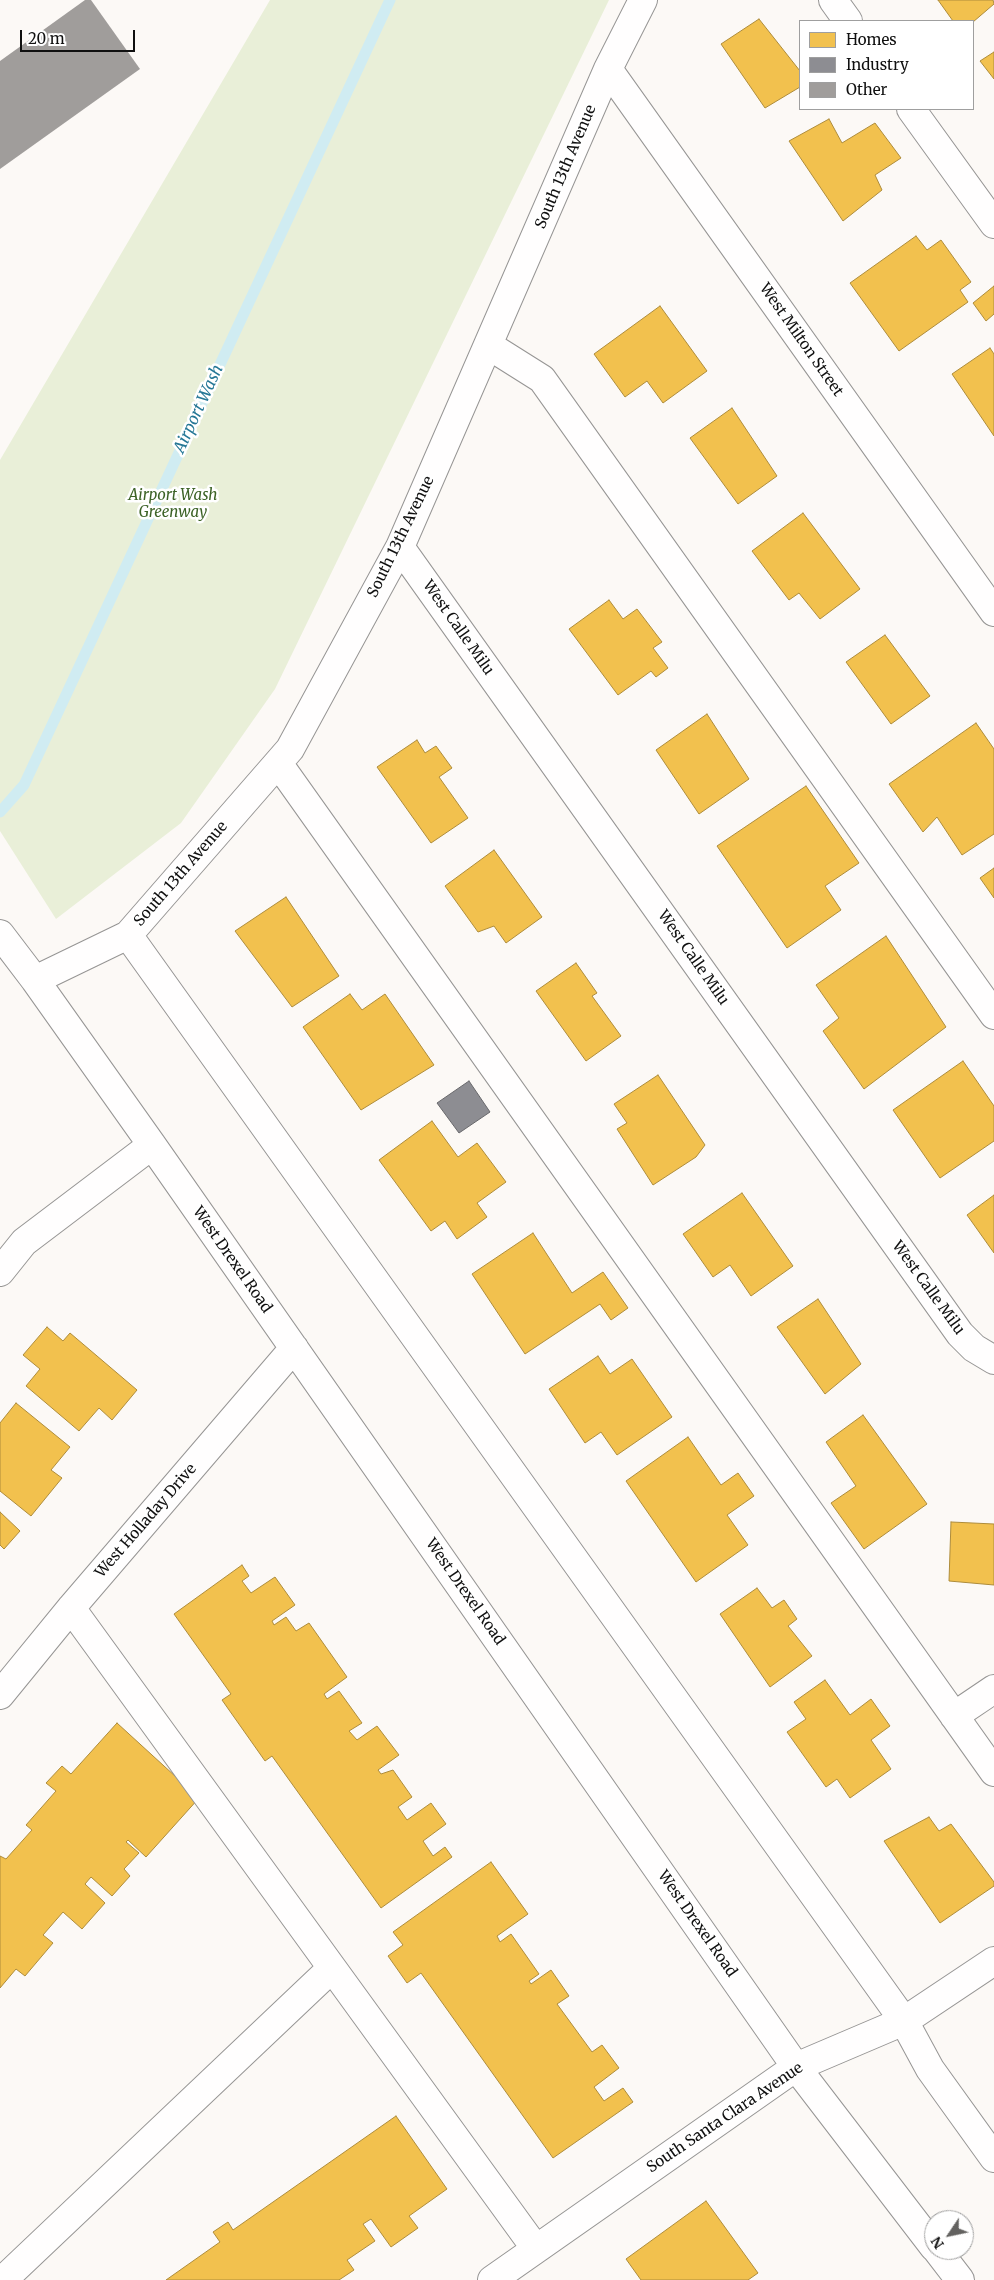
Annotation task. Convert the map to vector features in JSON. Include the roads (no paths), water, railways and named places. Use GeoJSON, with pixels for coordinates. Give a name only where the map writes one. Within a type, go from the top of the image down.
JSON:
{"type":"FeatureCollection","features":[{"type":"Feature","properties":{"kind":"street","name":"South 13th Avenue"},"geometry":{"type":"LineString","coordinates":[[35,980],[128,935],[290,749],[400,547],[608,69],[643,0]]}},
{"type":"Feature","properties":{"kind":"street"},"geometry":{"type":"LineString","coordinates":[[833,0],[847,20]]}},
{"type":"Feature","properties":{"kind":"street","name":"West Milton Street"},"geometry":{"type":"LineString","coordinates":[[608,69],[994,612]]}},
{"type":"Feature","properties":{"kind":"street"},"geometry":{"type":"LineString","coordinates":[[912,110],[994,224]]}},
{"type":"Feature","properties":{"kind":"street"},"geometry":{"type":"LineString","coordinates":[[488,345],[542,379],[994,1016]]}},
{"type":"Feature","properties":{"kind":"street","name":"West Calle Milu"},"geometry":{"type":"LineString","coordinates":[[400,547],[960,1334],[974,1348],[994,1360]]}},
{"type":"Feature","properties":{"kind":"street"},"geometry":{"type":"LineString","coordinates":[[278,763],[994,1772]]}},
{"type":"Feature","properties":{"kind":"street","name":"West Drexel Road"},"geometry":{"type":"LineString","coordinates":[[0,934],[35,980],[294,1348],[796,2068],[924,2233]]}},
{"type":"Feature","properties":{"kind":"street"},"geometry":{"type":"LineString","coordinates":[[128,935],[904,2021],[930,2069],[994,2158]]}},
{"type":"Feature","properties":{"kind":"street"},"geometry":{"type":"LineString","coordinates":[[0,1272],[24,1242],[152,1146]]}},
{"type":"Feature","properties":{"kind":"street","name":"West Holladay Drive"},"geometry":{"type":"LineString","coordinates":[[0,1696],[72,1608],[294,1348]]}},
{"type":"Feature","properties":{"kind":"street"},"geometry":{"type":"LineString","coordinates":[[72,1608],[331,1969],[536,2250]]}},
{"type":"Feature","properties":{"kind":"street"},"geometry":{"type":"LineString","coordinates":[[954,1716],[994,1689]]}},
{"type":"Feature","properties":{"kind":"street","name":"South Santa Clara Avenue"},"geometry":{"type":"LineString","coordinates":[[506,2276],[536,2250],[796,2068],[904,2021],[994,1961]]}},
{"type":"Feature","properties":{"kind":"street"},"geometry":{"type":"LineString","coordinates":[[4,2280],[331,1969]]}},
{"type":"Feature","properties":{"kind":"street"},"geometry":{"type":"LineString","coordinates":[[945,2260],[960,2280]]}},
{"type":"Feature","properties":{"kind":"waterway","name":"Airport Wash"},"geometry":{"type":"LineString","coordinates":[[0,812],[24,785],[390,0]]}},
{"type":"Feature","properties":{"kind":"park label","name":"Airport Wash Greenway"},"geometry":{"type":"Point","coordinates":[173,504]}}]}
